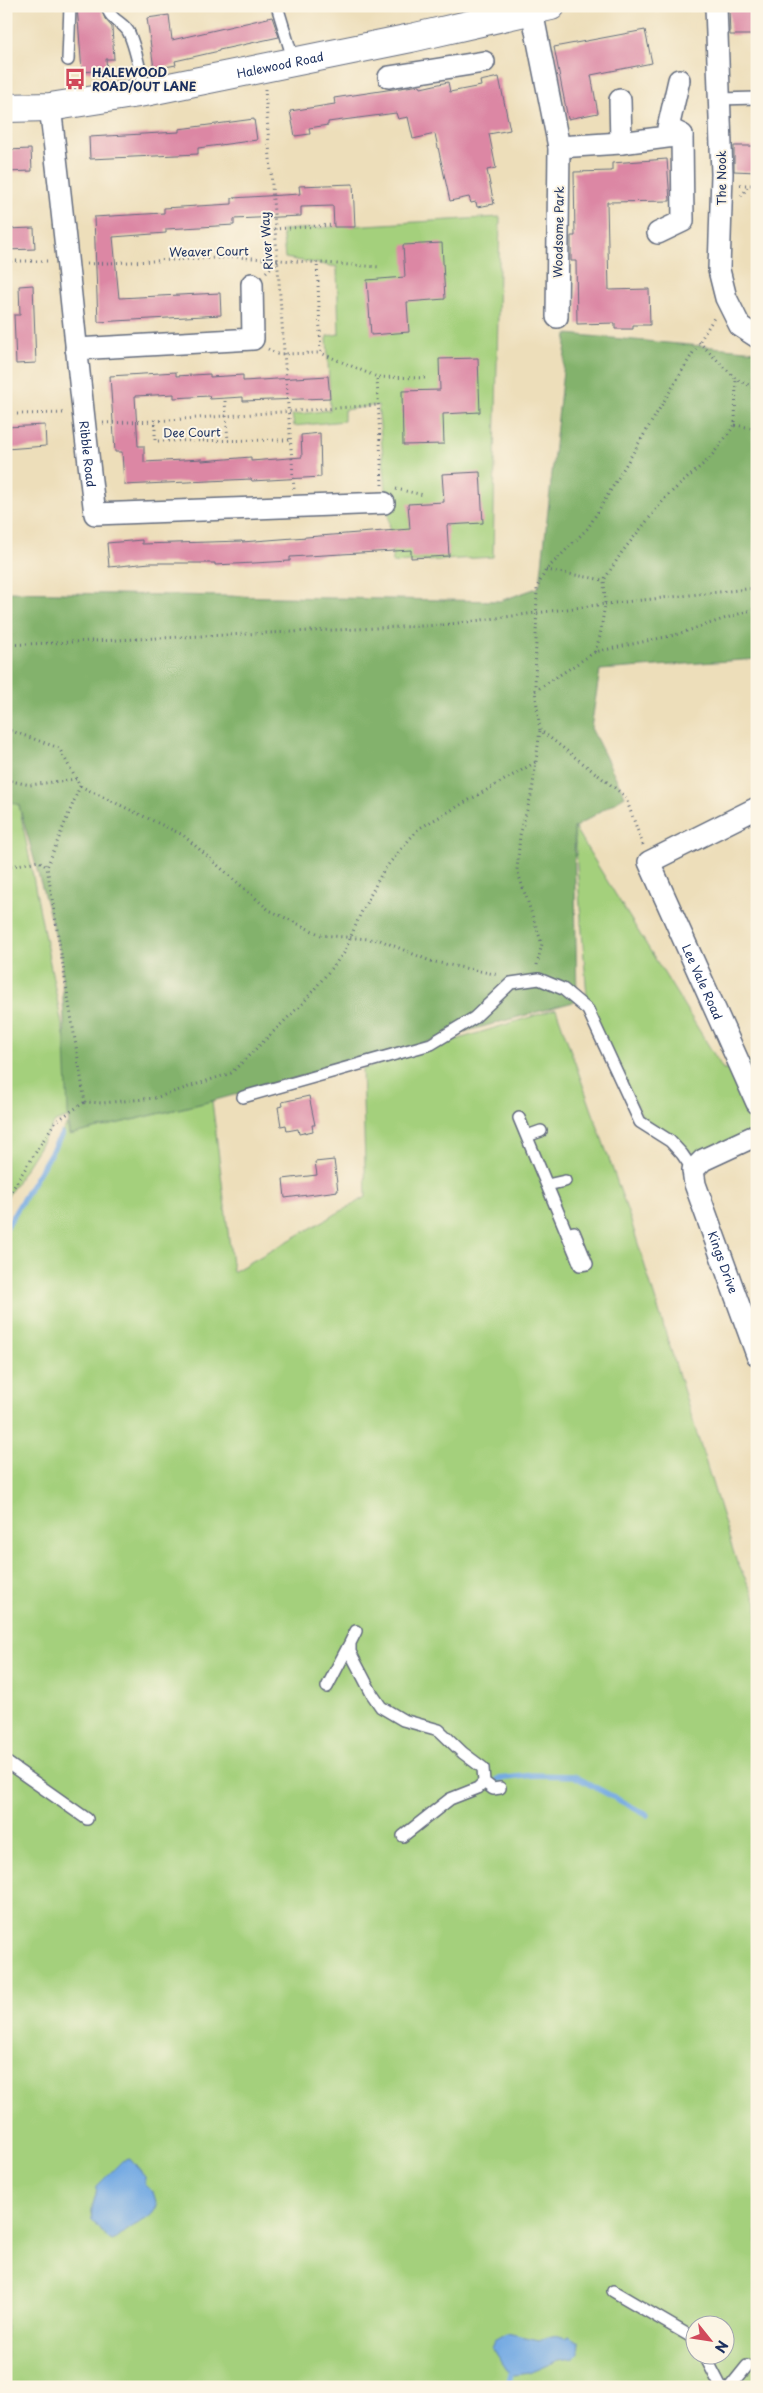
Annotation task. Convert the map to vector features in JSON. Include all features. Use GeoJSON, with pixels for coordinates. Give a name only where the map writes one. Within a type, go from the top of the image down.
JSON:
{"type":"FeatureCollection","features":[{"type":"Feature","properties":{"kind":"street","name":"The Nook"},"geometry":{"type":"LineString","coordinates":[[716,6],[722,174],[719,270],[726,298],[740,326],[757,336]]}},
{"type":"Feature","properties":{"kind":"street","name":"Halewood Road"},"geometry":{"type":"LineString","coordinates":[[6,108],[50,107],[145,92],[411,38],[538,8]]}},
{"type":"Feature","properties":{"kind":"street","name":"Woodsome Park"},"geometry":{"type":"LineString","coordinates":[[538,8],[560,147],[557,317]]}},
{"type":"Feature","properties":{"kind":"street"},"geometry":{"type":"LineString","coordinates":[[411,38],[419,72]]}},
{"type":"Feature","properties":{"kind":"street"},"geometry":{"type":"LineString","coordinates":[[389,77],[484,62]]}},
{"type":"Feature","properties":{"kind":"street"},"geometry":{"type":"LineString","coordinates":[[679,80],[668,128],[682,135]]}},
{"type":"Feature","properties":{"kind":"street"},"geometry":{"type":"LineString","coordinates":[[620,100],[621,144]]}},
{"type":"Feature","properties":{"kind":"street","name":"Ribble Road"},"geometry":{"type":"LineString","coordinates":[[50,107],[95,514],[296,506],[383,493]]}},
{"type":"Feature","properties":{"kind":"street"},"geometry":{"type":"LineString","coordinates":[[560,147],[621,144],[682,135]]}},
{"type":"Feature","properties":{"kind":"street"},"geometry":{"type":"LineString","coordinates":[[658,233],[683,221],[682,135]]}},
{"type":"Feature","properties":{"kind":"street"},"geometry":{"type":"LineString","coordinates":[[76,348],[253,340],[252,284]]}},
{"type":"Feature","properties":{"kind":"street"},"geometry":{"type":"LineString","coordinates":[[649,862],[757,808]]}},
{"type":"Feature","properties":{"kind":"street","name":"Lee Vale Road"},"geometry":{"type":"LineString","coordinates":[[649,862],[754,1089]]}},
{"type":"Feature","properties":{"kind":"street"},"geometry":{"type":"LineString","coordinates":[[694,1170],[702,1160],[757,1135]]}},
{"type":"Feature","properties":{"kind":"street","name":"Kings Drive"},"geometry":{"type":"LineString","coordinates":[[694,1170],[695,1184],[749,1310],[757,1355]]}},
{"type":"Feature","properties":{"kind":"lane"},"geometry":{"type":"LineString","coordinates":[[68,60],[70,6]]}},
{"type":"Feature","properties":{"kind":"lane"},"geometry":{"type":"LineString","coordinates":[[107,6],[110,15],[125,27],[130,35],[145,92]]}},
{"type":"Feature","properties":{"kind":"lane"},"geometry":{"type":"LineString","coordinates":[[278,6],[294,63]]}},
{"type":"Feature","properties":{"kind":"lane"},"geometry":{"type":"LineString","coordinates":[[719,99],[757,98]]}},
{"type":"Feature","properties":{"kind":"lane"},"geometry":{"type":"LineString","coordinates":[[243,1097],[431,1044],[474,1018],[511,983],[533,979],[563,989],[588,1010],[640,1122],[670,1141],[694,1170]]}},
{"type":"Feature","properties":{"kind":"lane"},"geometry":{"type":"LineString","coordinates":[[519,1118],[547,1185],[572,1236],[589,1238]]}},
{"type":"Feature","properties":{"kind":"lane"},"geometry":{"type":"LineString","coordinates":[[526,1136],[541,1131]]}},
{"type":"Feature","properties":{"kind":"lane"},"geometry":{"type":"LineString","coordinates":[[547,1185],[566,1181]]}},
{"type":"Feature","properties":{"kind":"lane"},"geometry":{"type":"LineString","coordinates":[[327,1687],[356,1630]]}},
{"type":"Feature","properties":{"kind":"lane"},"geometry":{"type":"LineString","coordinates":[[350,1643],[354,1660],[381,1707],[403,1720],[439,1730],[462,1753],[483,1768],[484,1782],[493,1789],[500,1788]]}},
{"type":"Feature","properties":{"kind":"lane"},"geometry":{"type":"LineString","coordinates":[[6,1762],[87,1819]]}},
{"type":"Feature","properties":{"kind":"lane"},"geometry":{"type":"LineString","coordinates":[[403,1836],[450,1799],[478,1788],[484,1782]]}},
{"type":"Feature","properties":{"kind":"lane"},"geometry":{"type":"LineString","coordinates":[[613,2291],[686,2334]]}},
{"type":"Feature","properties":{"kind":"lane"},"geometry":{"type":"LineString","coordinates":[[709,2366],[721,2387]]}},
{"type":"Feature","properties":{"kind":"lane"},"geometry":{"type":"LineString","coordinates":[[730,2387],[747,2366]]}},
{"type":"Feature","properties":{"kind":"path","name":"River Way"},"geometry":{"type":"LineString","coordinates":[[267,68],[264,96],[296,506]]}},
{"type":"Feature","properties":{"kind":"path"},"geometry":{"type":"LineString","coordinates":[[274,228],[334,225]]}},
{"type":"Feature","properties":{"kind":"path","name":"Weaver Court"},"geometry":{"type":"LineString","coordinates":[[6,262],[68,263],[237,257],[317,261],[380,267]]}},
{"type":"Feature","properties":{"kind":"path"},"geometry":{"type":"LineString","coordinates":[[317,261],[321,353]]}},
{"type":"Feature","properties":{"kind":"path"},"geometry":{"type":"LineString","coordinates":[[6,729],[59,748],[80,786],[183,835],[269,910],[321,935],[380,940],[430,961],[491,974],[533,979],[542,944],[517,870],[520,835],[532,792],[540,730],[535,691],[537,588],[546,570],[588,528],[726,298]]}},
{"type":"Feature","properties":{"kind":"path"},"geometry":{"type":"LineString","coordinates":[[253,340],[277,354],[321,353],[376,377],[428,378]]}},
{"type":"Feature","properties":{"kind":"path"},"geometry":{"type":"LineString","coordinates":[[699,342],[736,379],[757,389]]}},
{"type":"Feature","properties":{"kind":"path"},"geometry":{"type":"LineString","coordinates":[[376,377],[383,493],[396,488],[424,495]]}},
{"type":"Feature","properties":{"kind":"path"},"geometry":{"type":"LineString","coordinates":[[595,652],[600,636],[605,604],[604,580],[622,552],[668,496],[710,458],[735,425],[736,379]]}},
{"type":"Feature","properties":{"kind":"path"},"geometry":{"type":"LineString","coordinates":[[225,401],[228,441]]}},
{"type":"Feature","properties":{"kind":"path"},"geometry":{"type":"LineString","coordinates":[[155,421],[378,405]]}},
{"type":"Feature","properties":{"kind":"path","name":"Dee Court"},"geometry":{"type":"LineString","coordinates":[[16,414],[155,421],[155,441],[290,440]]}},
{"type":"Feature","properties":{"kind":"path"},"geometry":{"type":"LineString","coordinates":[[735,425],[757,429]]}},
{"type":"Feature","properties":{"kind":"path"},"geometry":{"type":"LineString","coordinates":[[546,570],[604,580]]}},
{"type":"Feature","properties":{"kind":"path"},"geometry":{"type":"LineString","coordinates":[[6,645],[443,625],[605,604],[757,588]]}},
{"type":"Feature","properties":{"kind":"path"},"geometry":{"type":"LineString","coordinates":[[535,691],[595,652],[675,635],[757,608]]}},
{"type":"Feature","properties":{"kind":"path"},"geometry":{"type":"LineString","coordinates":[[540,730],[624,796],[649,862]]}},
{"type":"Feature","properties":{"kind":"path"},"geometry":{"type":"LineString","coordinates":[[6,1199],[55,1122],[84,1102],[102,1103],[155,1098],[231,1073],[303,1003],[344,953],[360,915],[383,871],[418,828],[536,762]]}},
{"type":"Feature","properties":{"kind":"path"},"geometry":{"type":"LineString","coordinates":[[6,780],[30,785],[76,779]]}},
{"type":"Feature","properties":{"kind":"path"},"geometry":{"type":"LineString","coordinates":[[80,786],[47,867],[84,1102]]}},
{"type":"Feature","properties":{"kind":"path"},"geometry":{"type":"LineString","coordinates":[[6,867],[39,861],[47,867]]}},
{"type":"Feature","properties":{"kind":"green space"},"geometry":{"type":"Polygon","coordinates":[[[500,217],[493,557],[393,563],[378,405],[344,410],[344,421],[294,426],[292,415],[330,410],[327,336],[339,334],[337,267],[285,258],[282,230],[500,217]]]}},
{"type":"Feature","properties":{"kind":"green space"},"geometry":{"type":"Polygon","coordinates":[[[567,334],[757,351],[757,659],[600,670],[591,728],[625,796],[574,828],[577,1001],[212,1101],[69,1135],[61,956],[19,805],[6,800],[6,592],[500,601],[537,588],[540,584],[567,334]]]}},
{"type":"Feature","properties":{"kind":"green space"},"geometry":{"type":"Polygon","coordinates":[[[6,800],[19,805],[68,1055],[72,1116],[55,1122],[6,1199],[6,800]]]}},
{"type":"Feature","properties":{"kind":"green space"},"geometry":{"type":"Polygon","coordinates":[[[574,827],[723,1069],[741,1067],[757,1058],[757,1138],[703,1160],[643,1118],[588,1010],[574,827]]]}},
{"type":"Feature","properties":{"kind":"green space"},"geometry":{"type":"Polygon","coordinates":[[[556,1009],[631,1221],[736,1560],[757,1602],[757,2387],[6,2387],[6,1228],[67,1124],[69,1135],[212,1101],[233,1272],[366,1197],[362,1069],[556,1009]]]}},
{"type":"Feature","properties":{"kind":"water"},"geometry":{"type":"Polygon","coordinates":[[[130,2159],[145,2177],[145,2183],[153,2191],[157,2206],[152,2214],[112,2241],[92,2220],[92,2207],[97,2186],[122,2161],[130,2159]]]}},
{"type":"Feature","properties":{"kind":"water"},"geometry":{"type":"Polygon","coordinates":[[[507,2333],[539,2340],[552,2336],[565,2338],[568,2336],[580,2342],[579,2353],[574,2358],[559,2360],[529,2373],[514,2375],[507,2370],[492,2347],[495,2340],[507,2333]]]}},
{"type":"Feature","properties":{"kind":"building"},"geometry":{"type":"Polygon","coordinates":[[[77,6],[100,6],[105,19],[112,27],[114,59],[106,59],[107,70],[82,72],[77,6]]]}},
{"type":"Feature","properties":{"kind":"building"},"geometry":{"type":"Polygon","coordinates":[[[729,7],[757,7],[757,35],[730,35],[729,7]]]}},
{"type":"Feature","properties":{"kind":"building"},"geometry":{"type":"Polygon","coordinates":[[[169,15],[172,40],[272,17],[279,37],[175,61],[176,65],[154,69],[147,18],[169,15]]]}},
{"type":"Feature","properties":{"kind":"building"},"geometry":{"type":"Polygon","coordinates":[[[645,30],[652,63],[591,75],[598,113],[568,119],[554,47],[645,30]]]}},
{"type":"Feature","properties":{"kind":"building"},"geometry":{"type":"Polygon","coordinates":[[[499,77],[510,130],[489,134],[496,168],[487,170],[494,204],[477,207],[476,202],[471,203],[469,197],[450,201],[435,134],[413,139],[408,117],[398,119],[396,113],[328,122],[328,125],[309,128],[310,134],[295,136],[290,111],[335,104],[334,98],[420,85],[421,88],[448,82],[450,92],[481,86],[480,81],[499,77]]]}},
{"type":"Feature","properties":{"kind":"building"},"geometry":{"type":"Polygon","coordinates":[[[254,119],[257,140],[198,148],[198,154],[90,159],[89,137],[179,132],[179,129],[254,119]]]}},
{"type":"Feature","properties":{"kind":"building"},"geometry":{"type":"Polygon","coordinates":[[[734,146],[757,146],[757,172],[734,171],[734,146]]]}},
{"type":"Feature","properties":{"kind":"building"},"geometry":{"type":"Polygon","coordinates":[[[31,149],[32,171],[6,172],[6,150],[31,149]]]}},
{"type":"Feature","properties":{"kind":"building"},"geometry":{"type":"Polygon","coordinates":[[[667,159],[670,201],[607,202],[609,290],[649,289],[650,325],[633,325],[633,329],[615,329],[615,323],[577,324],[576,261],[571,261],[571,236],[575,236],[574,172],[612,171],[612,163],[667,159]]]}},
{"type":"Feature","properties":{"kind":"building"},"geometry":{"type":"Polygon","coordinates":[[[353,184],[355,227],[334,227],[333,206],[301,207],[301,216],[234,219],[234,225],[166,229],[166,233],[113,237],[119,298],[220,293],[221,315],[98,322],[94,217],[164,213],[164,208],[232,204],[232,198],[300,194],[299,186],[353,184]]]}},
{"type":"Feature","properties":{"kind":"building"},"geometry":{"type":"Polygon","coordinates":[[[34,228],[35,249],[6,250],[6,229],[34,228]]]}},
{"type":"Feature","properties":{"kind":"building"},"geometry":{"type":"Polygon","coordinates":[[[442,243],[445,299],[407,302],[409,332],[371,335],[367,280],[405,277],[403,245],[442,243]]]}},
{"type":"Feature","properties":{"kind":"building"},"geometry":{"type":"Polygon","coordinates":[[[33,285],[36,363],[16,364],[14,315],[20,315],[19,286],[33,285]]]}},
{"type":"Feature","properties":{"kind":"building"},"geometry":{"type":"Polygon","coordinates":[[[478,358],[480,412],[443,414],[444,444],[403,445],[402,391],[440,390],[439,359],[478,358]]]}},
{"type":"Feature","properties":{"kind":"building"},"geometry":{"type":"Polygon","coordinates":[[[176,372],[176,376],[210,374],[210,377],[243,375],[243,381],[328,376],[330,398],[243,401],[243,397],[210,399],[209,396],[174,398],[174,394],[135,396],[138,446],[144,446],[144,462],[202,459],[202,461],[251,457],[251,461],[302,457],[301,435],[320,433],[321,477],[124,485],[122,452],[115,452],[110,376],[176,372]]]}},
{"type":"Feature","properties":{"kind":"building"},"geometry":{"type":"Polygon","coordinates":[[[45,425],[46,446],[6,449],[6,427],[45,425]]]}},
{"type":"Feature","properties":{"kind":"building"},"geometry":{"type":"Polygon","coordinates":[[[480,472],[483,523],[447,525],[449,556],[411,558],[411,550],[290,557],[290,561],[215,565],[215,563],[150,563],[109,567],[107,543],[142,540],[142,544],[242,542],[410,529],[408,504],[444,502],[442,474],[480,472]]]}},
{"type":"Feature","properties":{"kind":"building"},"geometry":{"type":"Polygon","coordinates":[[[309,1096],[315,1125],[312,1125],[313,1131],[299,1134],[298,1129],[287,1131],[286,1125],[281,1126],[278,1107],[283,1106],[282,1102],[309,1096]]]}},
{"type":"Feature","properties":{"kind":"building"},"geometry":{"type":"Polygon","coordinates":[[[334,1160],[338,1191],[285,1198],[283,1179],[317,1175],[315,1162],[334,1160]]]}},
{"type":"Feature","properties":{"kind":"waterway"},"geometry":{"type":"LineString","coordinates":[[6,1228],[62,1134]]}},
{"type":"Feature","properties":{"kind":"waterway"},"geometry":{"type":"LineString","coordinates":[[498,1779],[533,1775],[574,1776],[647,1815]]}},
{"type":"Feature","properties":{"kind":"waterway"},"geometry":{"type":"LineString","coordinates":[[508,2387],[511,2374]]}},
{"type":"Feature","properties":{"kind":"place","name":"HALEWOOD ROAD/OUT LANE"},"geometry":{"type":"Point","coordinates":[75,79]}}]}
